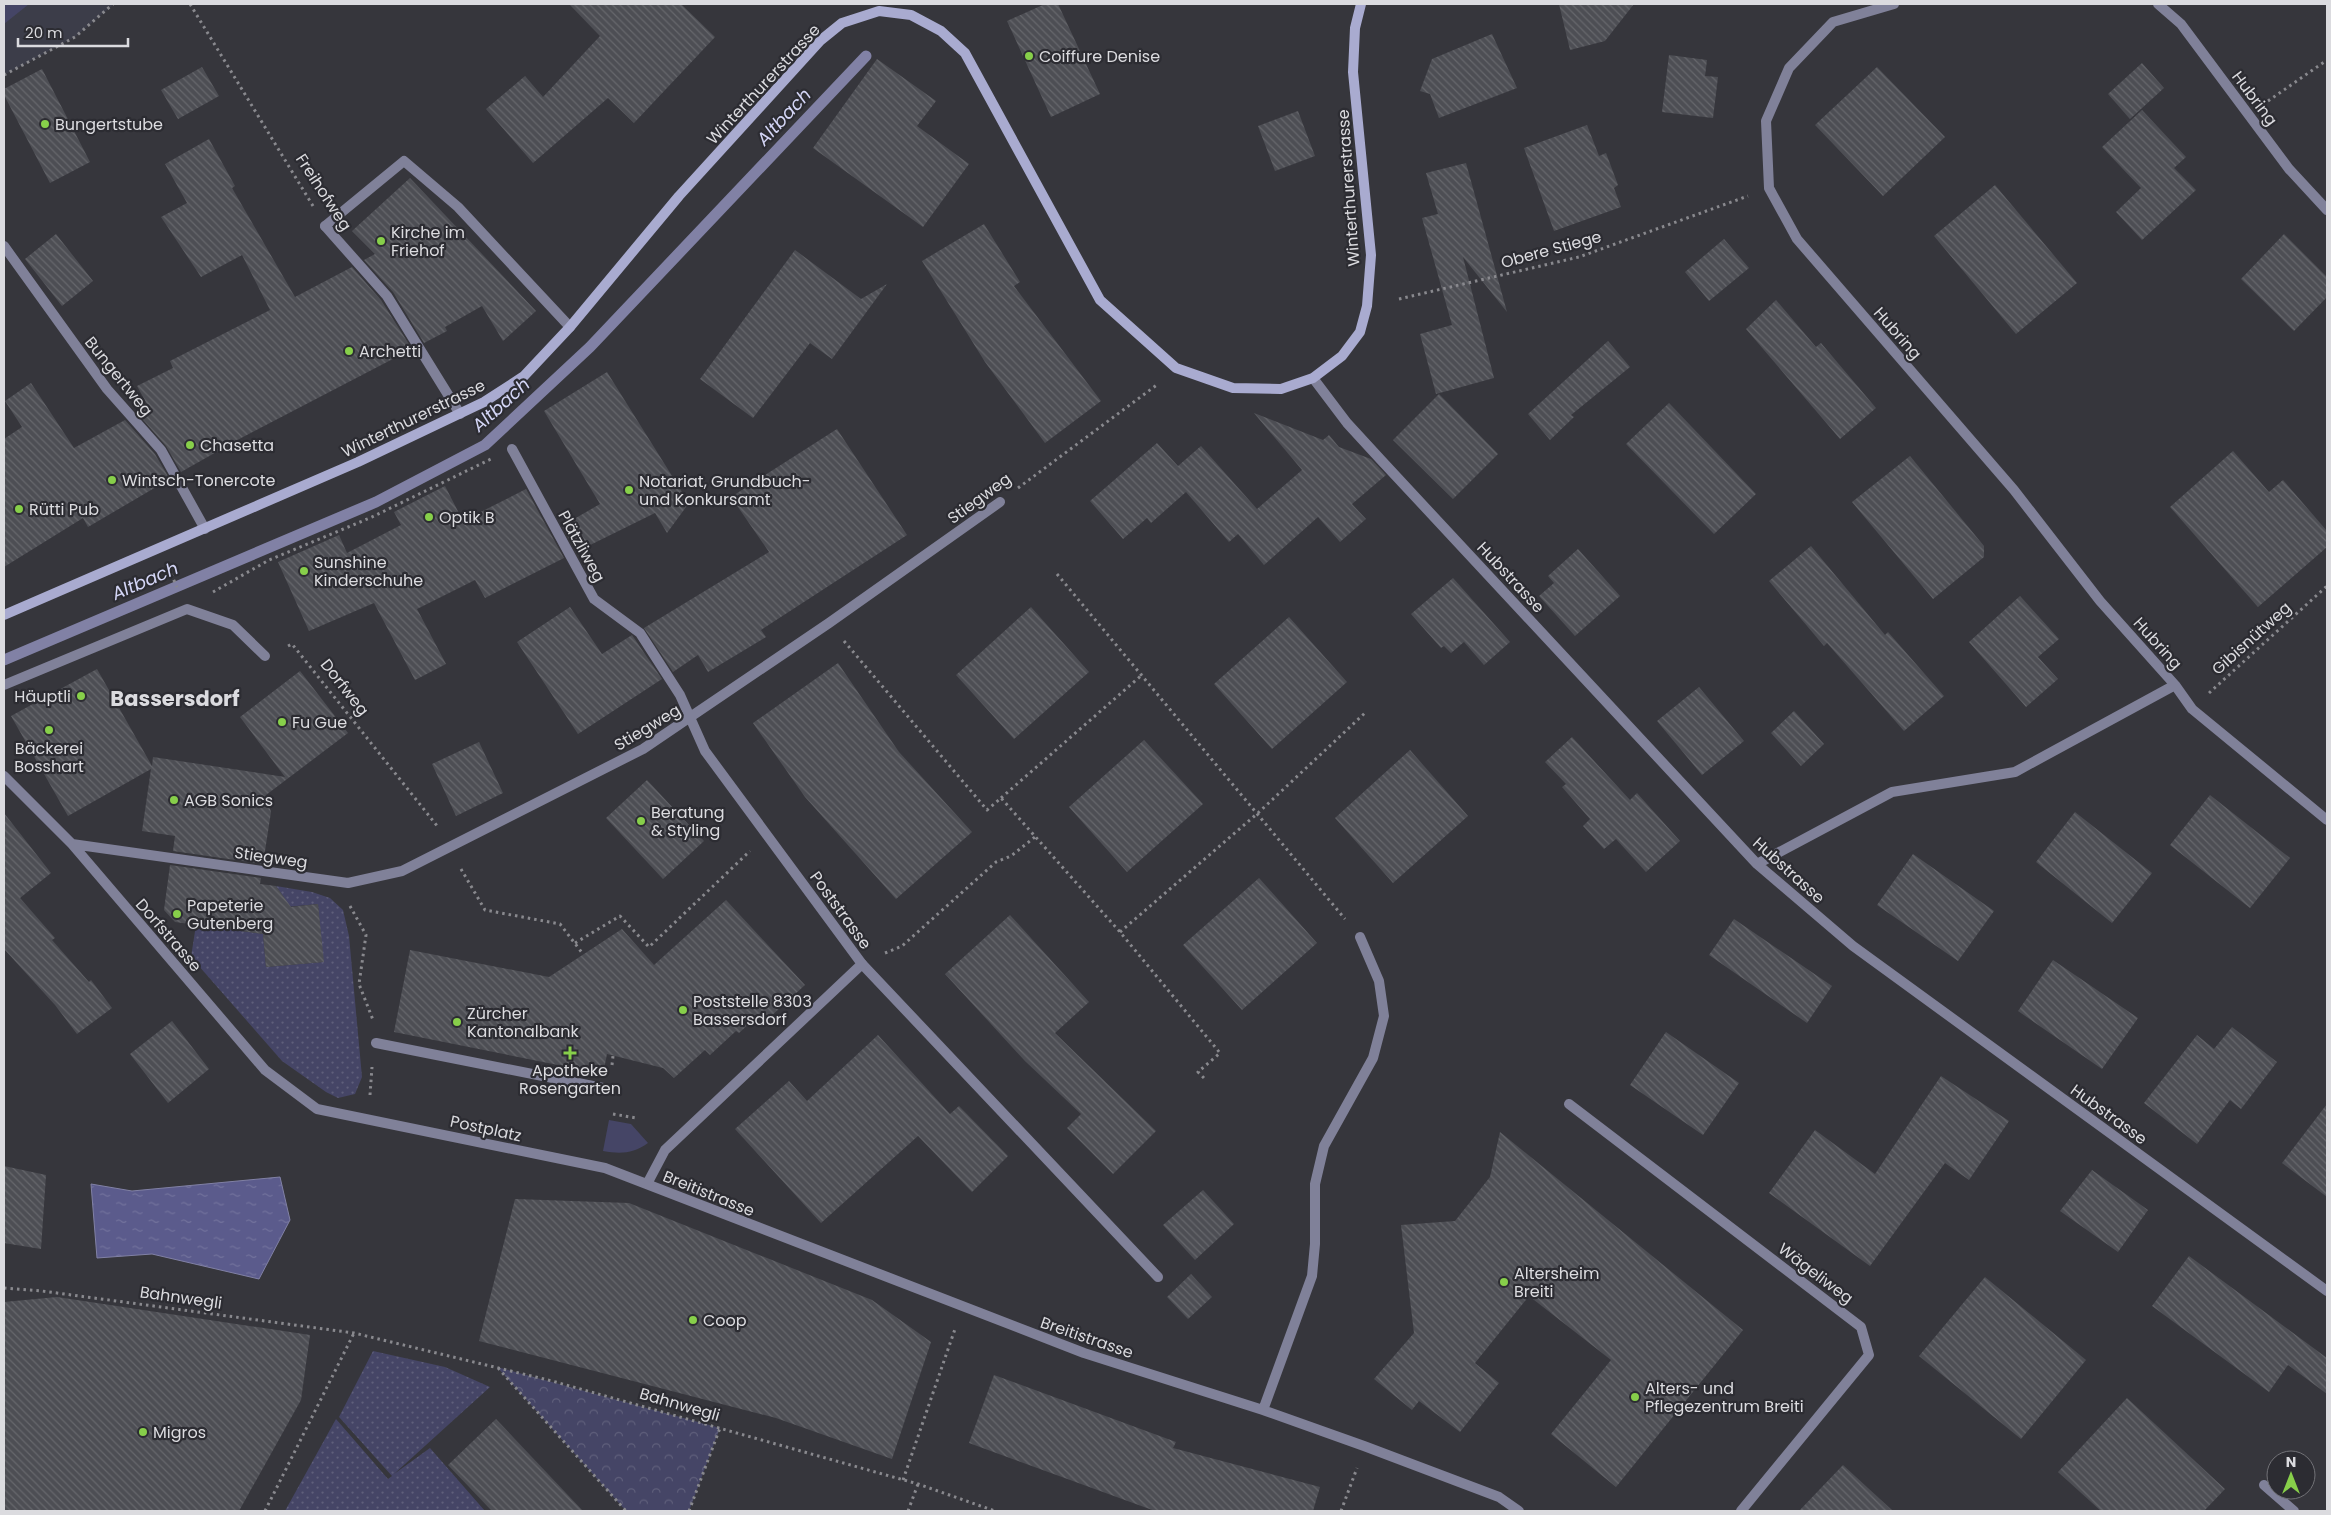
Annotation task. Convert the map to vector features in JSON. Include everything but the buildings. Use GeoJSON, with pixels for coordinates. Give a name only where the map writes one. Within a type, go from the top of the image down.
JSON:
{"type":"FeatureCollection","features":[{"type":"Feature","properties":{"kind":"main road","name":"Winterthurerstrasse"},"geometry":{"type":"LineString","coordinates":[[4,615],[358,462],[484,402],[524,376],[570,327],[684,190],[821,40],[842,22],[880,8],[910,14],[941,30],[965,53],[1100,300],[1176,368],[1233,388],[1281,389],[1313,378],[1342,356],[1360,332],[1367,306],[1371,255],[1354,72],[1355,28],[1361,4]]}},
{"type":"Feature","properties":{"kind":"street","name":"Hubring"},"geometry":{"type":"LineString","coordinates":[[1894,4],[1833,22],[1789,68],[1766,121],[1769,188],[1797,239],[2014,490],[2100,601],[2175,685],[2192,709],[2327,820]]}},
{"type":"Feature","properties":{"kind":"street","name":"Hubring"},"geometry":{"type":"LineString","coordinates":[[2158,4],[2181,24],[2290,169],[2327,210]]}},
{"type":"Feature","properties":{"kind":"street"},"geometry":{"type":"LineString","coordinates":[[325,226],[404,161],[458,207],[570,327]]}},
{"type":"Feature","properties":{"kind":"street","name":"Freihofweg"},"geometry":{"type":"LineString","coordinates":[[325,226],[387,296],[460,414]]}},
{"type":"Feature","properties":{"kind":"street","name":"Bungertweg"},"geometry":{"type":"LineString","coordinates":[[4,246],[107,389],[161,450],[205,529]]}},
{"type":"Feature","properties":{"kind":"street","name":"Hubstrasse"},"geometry":{"type":"LineString","coordinates":[[1313,378],[1347,423],[1757,864],[1853,946],[2327,1291]]}},
{"type":"Feature","properties":{"kind":"street","name":"Plätzliweg"},"geometry":{"type":"LineString","coordinates":[[512,449],[594,599],[640,633],[680,695],[690,718]]}},
{"type":"Feature","properties":{"kind":"street","name":"Stiegweg"},"geometry":{"type":"LineString","coordinates":[[72,844],[348,883],[402,872],[643,749],[829,623],[1000,502]]}},
{"type":"Feature","properties":{"kind":"street"},"geometry":{"type":"LineString","coordinates":[[4,684],[187,609],[233,624],[265,656]]}},
{"type":"Feature","properties":{"kind":"street","name":"Hubring"},"geometry":{"type":"LineString","coordinates":[[1757,864],[1892,792],[2015,772],[2175,685]]}},
{"type":"Feature","properties":{"kind":"street","name":"Poststrasse"},"geometry":{"type":"LineString","coordinates":[[647,1184],[666,1150],[862,964],[705,751],[690,718]]}},
{"type":"Feature","properties":{"kind":"street","name":"Dorfstrasse"},"geometry":{"type":"LineString","coordinates":[[4,776],[72,844],[265,1070],[317,1109]]}},
{"type":"Feature","properties":{"kind":"street"},"geometry":{"type":"LineString","coordinates":[[1264,1410],[1312,1276],[1315,1244],[1315,1184],[1324,1146],[1373,1058],[1384,1016],[1379,981],[1360,937]]}},
{"type":"Feature","properties":{"kind":"street"},"geometry":{"type":"LineString","coordinates":[[862,964],[1158,1278]]}},
{"type":"Feature","properties":{"kind":"street"},"geometry":{"type":"LineString","coordinates":[[376,1043],[608,1089]]}},
{"type":"Feature","properties":{"kind":"street","name":"Wägeliweg"},"geometry":{"type":"LineString","coordinates":[[1569,1104],[1861,1327],[1868,1355],[1741,1511]]}},
{"type":"Feature","properties":{"kind":"street","name":"Postplatz"},"geometry":{"type":"LineString","coordinates":[[317,1109],[605,1168],[647,1184]]}},
{"type":"Feature","properties":{"kind":"street","name":"Breitistrasse"},"geometry":{"type":"LineString","coordinates":[[647,1184],[963,1308],[1084,1353],[1264,1410],[1364,1446],[1499,1497],[1519,1511]]}},
{"type":"Feature","properties":{"kind":"street"},"geometry":{"type":"LineString","coordinates":[[2264,1485],[2294,1511]]}},
{"type":"Feature","properties":{"kind":"path"},"geometry":{"type":"LineString","coordinates":[[4,75],[75,37],[113,4]]}},
{"type":"Feature","properties":{"kind":"path","name":"Freihofweg"},"geometry":{"type":"LineString","coordinates":[[190,4],[325,226]]}},
{"type":"Feature","properties":{"kind":"path"},"geometry":{"type":"LineString","coordinates":[[2249,115],[2326,64],[2327,60]]}},
{"type":"Feature","properties":{"kind":"path","name":"Obere Stiege"},"geometry":{"type":"LineString","coordinates":[[1399,299],[1579,257],[1735,200]]}},
{"type":"Feature","properties":{"kind":"path","name":"Stiegweg"},"geometry":{"type":"LineString","coordinates":[[1000,502],[1159,382]]}},
{"type":"Feature","properties":{"kind":"path"},"geometry":{"type":"LineString","coordinates":[[241,575],[269,560],[372,517],[512,449]]}},
{"type":"Feature","properties":{"kind":"path"},"geometry":{"type":"LineString","coordinates":[[1057,574],[1143,674],[1360,937]]}},
{"type":"Feature","properties":{"kind":"path","name":"Gibisnütweg"},"geometry":{"type":"LineString","coordinates":[[2192,709],[2327,586]]}},
{"type":"Feature","properties":{"kind":"path"},"geometry":{"type":"LineString","coordinates":[[829,623],[987,810],[1143,674]]}},
{"type":"Feature","properties":{"kind":"path","name":"Dorfweg"},"geometry":{"type":"LineString","coordinates":[[265,656],[292,644],[450,846]]}},
{"type":"Feature","properties":{"kind":"path"},"geometry":{"type":"LineString","coordinates":[[1120,932],[1258,813],[1366,712]]}},
{"type":"Feature","properties":{"kind":"path"},"geometry":{"type":"LineString","coordinates":[[1000,798],[1120,932],[1220,1053],[1198,1072],[1204,1078]]}},
{"type":"Feature","properties":{"kind":"path"},"geometry":{"type":"LineString","coordinates":[[575,943],[620,916],[649,947],[767,835]]}},
{"type":"Feature","properties":{"kind":"path"},"geometry":{"type":"LineString","coordinates":[[862,964],[902,946],[996,862],[1011,856],[1035,836]]}},
{"type":"Feature","properties":{"kind":"path"},"geometry":{"type":"LineString","coordinates":[[450,846],[485,910],[560,924],[583,954]]}},
{"type":"Feature","properties":{"kind":"path"},"geometry":{"type":"LineString","coordinates":[[348,883],[350,905],[366,935],[359,984],[378,1032],[370,1074],[370,1102],[367,1119]]}},
{"type":"Feature","properties":{"kind":"path","name":"Bahnwegli"},"geometry":{"type":"LineString","coordinates":[[4,1288],[42,1291],[354,1333],[497,1367],[720,1428],[918,1484],[995,1511]]}},
{"type":"Feature","properties":{"kind":"path"},"geometry":{"type":"LineString","coordinates":[[903,1480],[963,1308]]}},
{"type":"Feature","properties":{"kind":"path"},"geometry":{"type":"LineString","coordinates":[[265,1511],[354,1333]]}},
{"type":"Feature","properties":{"kind":"path"},"geometry":{"type":"LineString","coordinates":[[497,1367],[626,1511]]}},
{"type":"Feature","properties":{"kind":"path"},"geometry":{"type":"LineString","coordinates":[[689,1511],[720,1428]]}},
{"type":"Feature","properties":{"kind":"path"},"geometry":{"type":"LineString","coordinates":[[1341,1511],[1364,1446]]}},
{"type":"Feature","properties":{"kind":"path"},"geometry":{"type":"LineString","coordinates":[[908,1511],[918,1484]]}},
{"type":"Feature","properties":{"kind":"shaded area"},"geometry":{"type":"Polygon","coordinates":[[[4,4],[114,4],[75,37],[4,75],[4,4]]]}},
{"type":"Feature","properties":{"kind":"green space"},"geometry":{"type":"Polygon","coordinates":[[[4,4],[29,4],[4,24],[4,4]]]}},
{"type":"Feature","properties":{"kind":"green space"},"geometry":{"type":"Polygon","coordinates":[[[276,886],[312,892],[330,898],[343,910],[349,936],[362,1077],[355,1094],[338,1098],[326,1092],[282,1061],[191,957],[196,925],[263,934],[266,967],[323,962],[318,904],[286,907],[285,899],[276,886]]]}},
{"type":"Feature","properties":{"kind":"green space"},"geometry":{"type":"Polygon","coordinates":[[[609,1120],[631,1124],[648,1143],[626,1152],[603,1151],[609,1120]]]}},
{"type":"Feature","properties":{"kind":"green space"},"geometry":{"type":"Polygon","coordinates":[[[373,1351],[445,1367],[490,1387],[394,1474],[430,1448],[485,1511],[285,1511],[336,1419],[388,1479],[392,1476],[339,1417],[373,1351]]]}},
{"type":"Feature","properties":{"kind":"green space"},"geometry":{"type":"Polygon","coordinates":[[[497,1367],[720,1428],[689,1511],[626,1511],[497,1367]]]}},
{"type":"Feature","properties":{"kind":"water"},"geometry":{"type":"Polygon","coordinates":[[[280,1177],[290,1220],[259,1279],[152,1254],[97,1258],[91,1184],[132,1191],[280,1177]]]}},
{"type":"Feature","properties":{"kind":"waterway","name":"Altbach"},"geometry":{"type":"LineString","coordinates":[[4,660],[376,502],[485,445],[590,347],[866,56]]}},
{"type":"Feature","properties":{"kind":"place","name":"Coiffure Denise"},"geometry":{"type":"Point","coordinates":[1029,56]}},
{"type":"Feature","properties":{"kind":"place","name":"Bungertstube"},"geometry":{"type":"Point","coordinates":[45,124]}},
{"type":"Feature","properties":{"kind":"place","name":"Kirche im Friehof"},"geometry":{"type":"Point","coordinates":[381,241]}},
{"type":"Feature","properties":{"kind":"place","name":"Archetti"},"geometry":{"type":"Point","coordinates":[349,351]}},
{"type":"Feature","properties":{"kind":"place","name":"Chasetta"},"geometry":{"type":"Point","coordinates":[190,445]}},
{"type":"Feature","properties":{"kind":"place","name":"Wintsch-Tonercote"},"geometry":{"type":"Point","coordinates":[112,480]}},
{"type":"Feature","properties":{"kind":"place","name":"Notariat, Grundbuch- und Konkursamt"},"geometry":{"type":"Point","coordinates":[629,490]}},
{"type":"Feature","properties":{"kind":"place","name":"Rütti Pub"},"geometry":{"type":"Point","coordinates":[19,509]}},
{"type":"Feature","properties":{"kind":"place","name":"Optik B"},"geometry":{"type":"Point","coordinates":[429,517]}},
{"type":"Feature","properties":{"kind":"place","name":"Sunshine Kinderschuhe"},"geometry":{"type":"Point","coordinates":[304,571]}},
{"type":"Feature","properties":{"kind":"place","name":"Häuptli"},"geometry":{"type":"Point","coordinates":[81,696]}},
{"type":"Feature","properties":{"kind":"place","name":"Fu Gue"},"geometry":{"type":"Point","coordinates":[282,722]}},
{"type":"Feature","properties":{"kind":"place","name":"Bäckerei Bosshart"},"geometry":{"type":"Point","coordinates":[49,730]}},
{"type":"Feature","properties":{"kind":"place","name":"AGB Sonics"},"geometry":{"type":"Point","coordinates":[174,800]}},
{"type":"Feature","properties":{"kind":"place","name":"Beratung & Styling"},"geometry":{"type":"Point","coordinates":[641,821]}},
{"type":"Feature","properties":{"kind":"place","name":"Papeterie Gutenberg"},"geometry":{"type":"Point","coordinates":[177,914]}},
{"type":"Feature","properties":{"kind":"place","name":"Poststelle 8303 Bassersdorf"},"geometry":{"type":"Point","coordinates":[683,1010]}},
{"type":"Feature","properties":{"kind":"place","name":"Zürcher Kantonalbank"},"geometry":{"type":"Point","coordinates":[457,1022]}},
{"type":"Feature","properties":{"kind":"place","name":"Apotheke Rosengarten"},"geometry":{"type":"Point","coordinates":[570,1053]}},
{"type":"Feature","properties":{"kind":"place","name":"Altersheim Breiti"},"geometry":{"type":"Point","coordinates":[1504,1282]}},
{"type":"Feature","properties":{"kind":"place","name":"Coop"},"geometry":{"type":"Point","coordinates":[693,1320]}},
{"type":"Feature","properties":{"kind":"place","name":"Alters- und Pflegezentrum Breiti"},"geometry":{"type":"Point","coordinates":[1635,1397]}},
{"type":"Feature","properties":{"kind":"place","name":"Migros"},"geometry":{"type":"Point","coordinates":[143,1432]}},
{"type":"Feature","properties":{"kind":"district","name":"Bassersdorf"},"geometry":{"type":"Point","coordinates":[175,699]}}]}
